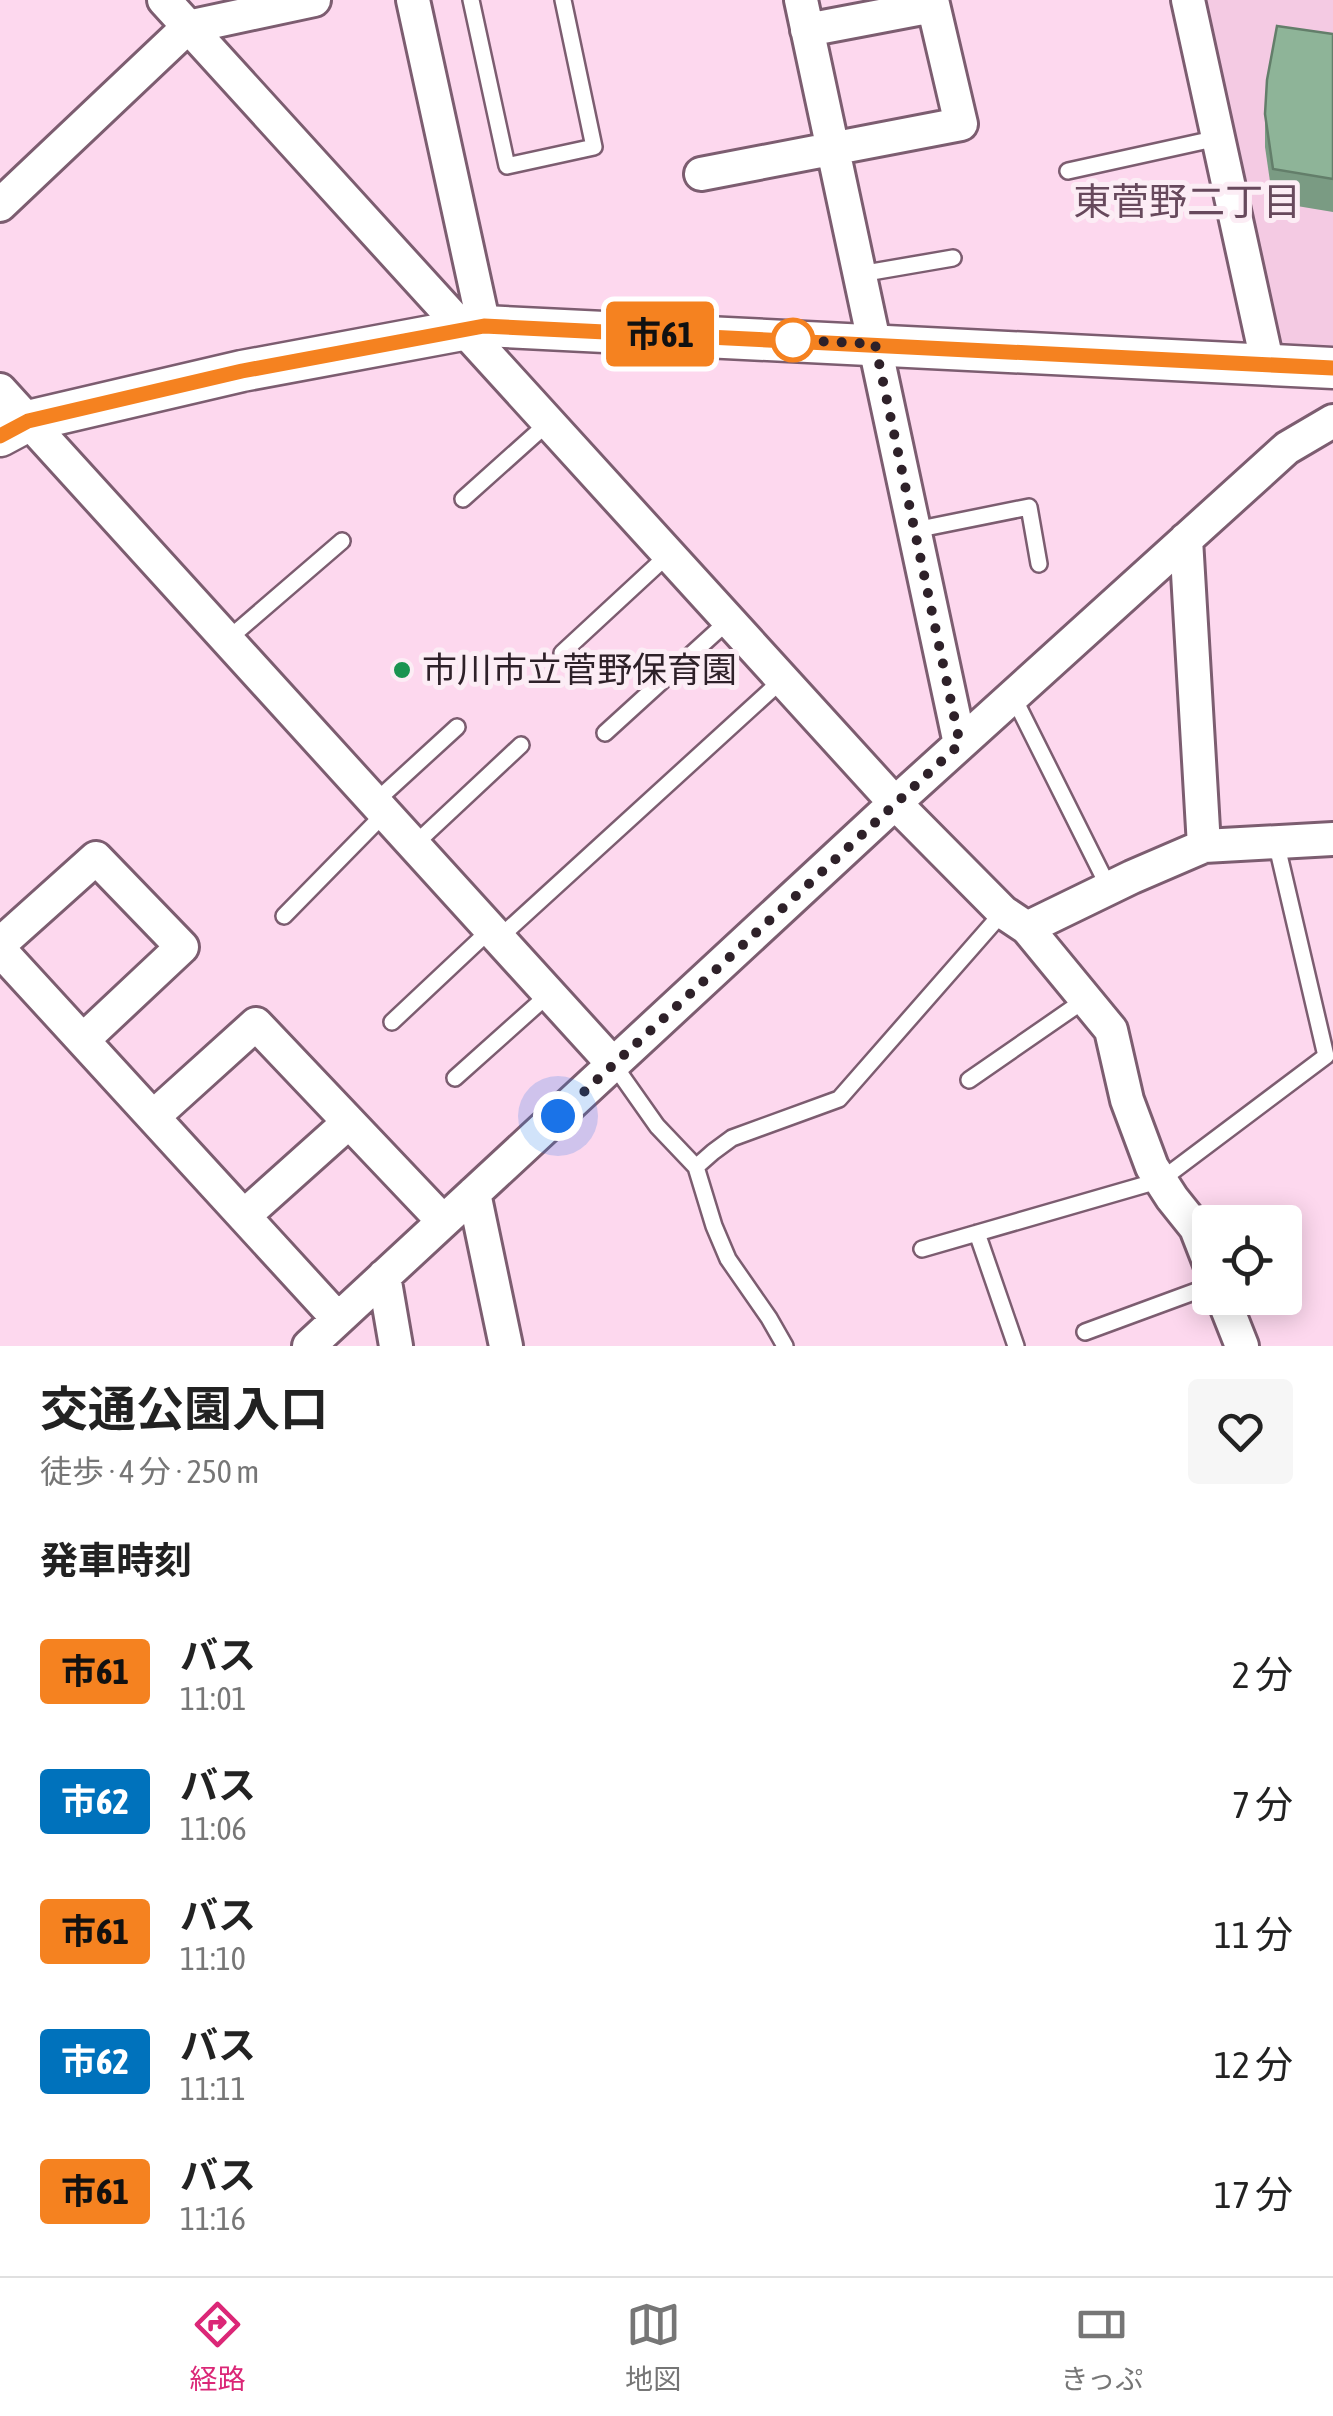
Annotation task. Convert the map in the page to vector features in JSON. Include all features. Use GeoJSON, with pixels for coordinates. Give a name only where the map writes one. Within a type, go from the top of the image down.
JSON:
{"type":"FeatureCollection","features":[{"type":"Feature","properties":{"kind":"street"},"geometry":{"type":"LineString","coordinates":[[164,0],[474,327],[549,422],[895,803],[1015,920],[1086,999],[1111,1030],[1128,1100],[1152,1167],[1192,1223]]}},
{"type":"Feature","properties":{"kind":"street"},"geometry":{"type":"LineString","coordinates":[[0,205],[188,27],[310,0]]}},
{"type":"Feature","properties":{"kind":"street"},"geometry":{"type":"LineString","coordinates":[[413,0],[474,327]]}},
{"type":"Feature","properties":{"kind":"street"},"geometry":{"type":"LineString","coordinates":[[1188,0],[1268,366]]}},
{"type":"Feature","properties":{"kind":"street"},"geometry":{"type":"LineString","coordinates":[[700,174],[833,150],[962,124],[933,3],[804,15],[833,150],[875,344],[960,744]]}},
{"type":"Feature","properties":{"kind":"street"},"geometry":{"type":"LineString","coordinates":[[14,428],[242,371],[474,327],[1333,368]]}},
{"type":"Feature","properties":{"kind":"street"},"geometry":{"type":"LineString","coordinates":[[0,390],[14,428],[227,640],[614,1065]]}},
{"type":"Feature","properties":{"kind":"street"},"geometry":{"type":"LineString","coordinates":[[310,1346],[1012,696],[1287,448],[1333,421]]}},
{"type":"Feature","properties":{"kind":"street"},"geometry":{"type":"LineString","coordinates":[[1186,539],[1204,846]]}},
{"type":"Feature","properties":{"kind":"street"},"geometry":{"type":"LineString","coordinates":[[1015,920],[1109,888],[1204,846],[1333,839]]}},
{"type":"Feature","properties":{"kind":"street"},"geometry":{"type":"LineString","coordinates":[[83,1040],[182,947],[96,858],[0,947],[83,1040],[338,1319]]}},
{"type":"Feature","properties":{"kind":"street"},"geometry":{"type":"LineString","coordinates":[[153,1117],[256,1024],[443,1221]]}},
{"type":"Feature","properties":{"kind":"street"},"geometry":{"type":"LineString","coordinates":[[244,1216],[349,1122]]}},
{"type":"Feature","properties":{"kind":"street"},"geometry":{"type":"LineString","coordinates":[[474,1192],[506,1346]]}},
{"type":"Feature","properties":{"kind":"street"},"geometry":{"type":"LineString","coordinates":[[384,1276],[396,1346]]}},
{"type":"Feature","properties":{"kind":"street"},"geometry":{"type":"LineString","coordinates":[[1230,1315],[1242,1346]]}},
{"type":"Feature","properties":{"kind":"lane"},"geometry":{"type":"LineString","coordinates":[[471,0],[508,166],[594,146],[563,0]]}},
{"type":"Feature","properties":{"kind":"lane"},"geometry":{"type":"LineString","coordinates":[[1068,170],[1218,138]]}},
{"type":"Feature","properties":{"kind":"lane"},"geometry":{"type":"LineString","coordinates":[[860,274],[953,258]]}},
{"type":"Feature","properties":{"kind":"lane"},"geometry":{"type":"LineString","coordinates":[[463,499],[549,422]]}},
{"type":"Feature","properties":{"kind":"lane"},"geometry":{"type":"LineString","coordinates":[[914,530],[1029,506],[1039,564]]}},
{"type":"Feature","properties":{"kind":"lane"},"geometry":{"type":"LineString","coordinates":[[227,640],[342,541]]}},
{"type":"Feature","properties":{"kind":"lane"},"geometry":{"type":"LineString","coordinates":[[562,654],[669,554]]}},
{"type":"Feature","properties":{"kind":"lane"},"geometry":{"type":"LineString","coordinates":[[605,733],[728,621]]}},
{"type":"Feature","properties":{"kind":"lane"},"geometry":{"type":"LineString","coordinates":[[392,1022],[782,679]]}},
{"type":"Feature","properties":{"kind":"lane"},"geometry":{"type":"LineString","coordinates":[[1012,696],[1109,888]]}},
{"type":"Feature","properties":{"kind":"lane"},"geometry":{"type":"LineString","coordinates":[[284,916],[457,727]]}},
{"type":"Feature","properties":{"kind":"lane"},"geometry":{"type":"LineString","coordinates":[[414,845],[522,745]]}},
{"type":"Feature","properties":{"kind":"lane"},"geometry":{"type":"LineString","coordinates":[[922,1249],[1161,1180],[1326,1056],[1276,842]]}},
{"type":"Feature","properties":{"kind":"lane"},"geometry":{"type":"LineString","coordinates":[[696,1167],[732,1138],[839,1100],[1015,920]]}},
{"type":"Feature","properties":{"kind":"lane"},"geometry":{"type":"LineString","coordinates":[[454,1078],[549,994]]}},
{"type":"Feature","properties":{"kind":"lane"},"geometry":{"type":"LineString","coordinates":[[969,1080],[1086,999]]}},
{"type":"Feature","properties":{"kind":"lane"},"geometry":{"type":"LineString","coordinates":[[614,1065],[657,1126],[696,1167],[728,1259],[785,1346]]}},
{"type":"Feature","properties":{"kind":"lane"},"geometry":{"type":"LineString","coordinates":[[977,1233],[1016,1346]]}},
{"type":"Feature","properties":{"kind":"lane"},"geometry":{"type":"LineString","coordinates":[[1085,1332],[1192,1293]]}},
{"type":"Feature","properties":{"kind":"shaded area"},"geometry":{"type":"Polygon","coordinates":[[[1199,0],[1333,0],[1333,346],[1273,345],[1199,0]]]}},
{"type":"Feature","properties":{"kind":"building"},"geometry":{"type":"Polygon","coordinates":[[[1277,26],[1333,34],[1333,179],[1273,169],[1265,114],[1277,26]]]}},
{"type":"Feature","properties":{"kind":"bus line","name":"市61"},"geometry":{"type":"LineString","coordinates":[[0,436],[28,421],[242,371],[484,326],[1333,368]]}},
{"type":"Feature","properties":{"kind":"place","name":"市川市立菅野保育園"},"geometry":{"type":"Point","coordinates":[402,670]}},
{"type":"Feature","properties":{"kind":"district","name":"東菅野二丁目"},"geometry":{"type":"Point","coordinates":[1187,202]}},
{"type":"Feature","properties":{"kind":"route"},"geometry":{"type":"LineString","coordinates":[[558,1116],[960,744],[875,344],[793,340]]}}]}
